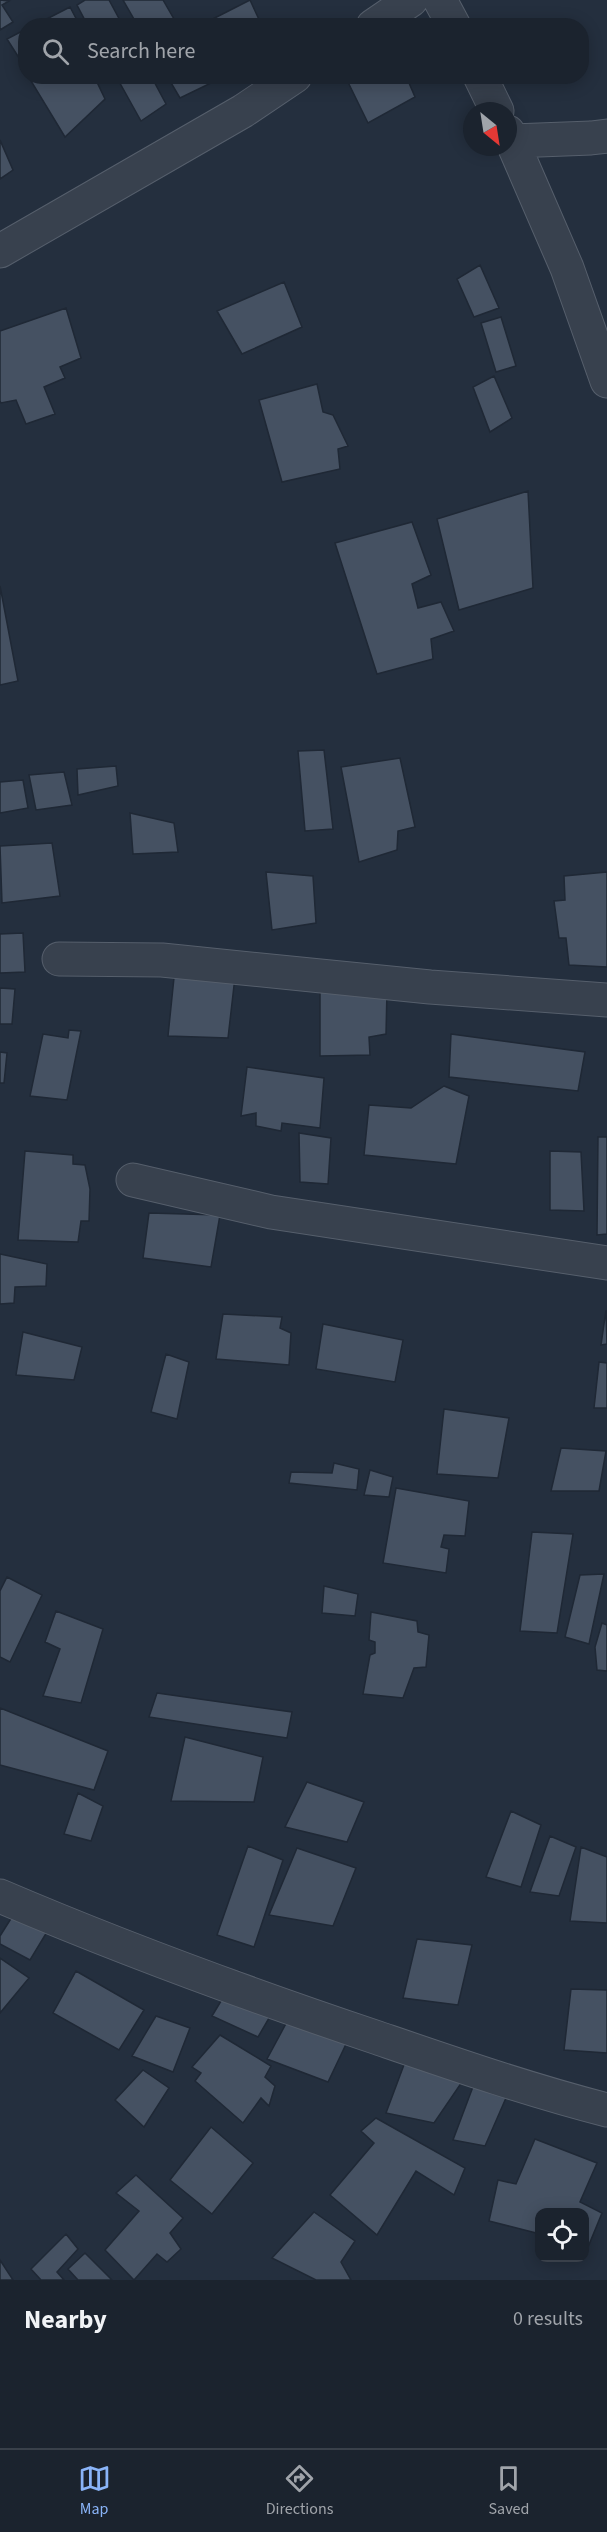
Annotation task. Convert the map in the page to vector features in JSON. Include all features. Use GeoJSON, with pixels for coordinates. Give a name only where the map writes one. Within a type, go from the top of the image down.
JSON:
{"type":"FeatureCollection","features":[{"type":"Feature","properties":{"kind":"street"},"geometry":{"type":"LineString","coordinates":[[385,18],[411,0]]}},
{"type":"Feature","properties":{"kind":"street"},"geometry":{"type":"LineString","coordinates":[[440,0],[449,18]]}},
{"type":"Feature","properties":{"kind":"street"},"geometry":{"type":"LineString","coordinates":[[0,252],[243,111],[284,84]]}},
{"type":"Feature","properties":{"kind":"street"},"geometry":{"type":"LineString","coordinates":[[484,84],[493,102]]}},
{"type":"Feature","properties":{"kind":"street"},"geometry":{"type":"LineString","coordinates":[[517,136],[591,138],[607,136]]}},
{"type":"Feature","properties":{"kind":"street"},"geometry":{"type":"LineString","coordinates":[[517,152],[567,268],[607,381]]}},
{"type":"Feature","properties":{"kind":"street"},"geometry":{"type":"LineString","coordinates":[[59,959],[162,960],[430,987],[607,1000]]}},
{"type":"Feature","properties":{"kind":"street"},"geometry":{"type":"LineString","coordinates":[[133,1180],[271,1212],[607,1263]]}},
{"type":"Feature","properties":{"kind":"street"},"geometry":{"type":"LineString","coordinates":[[0,1896],[70,1926],[282,2006],[537,2092],[607,2110]]}},
{"type":"Feature","properties":{"kind":"building"},"geometry":{"type":"Polygon","coordinates":[[[0,0],[9,1],[2,5],[13,22],[0,30],[0,0]]]}},
{"type":"Feature","properties":{"kind":"building"},"geometry":{"type":"Polygon","coordinates":[[[85,0],[109,0],[119,18],[84,18],[77,5],[85,0]]]}},
{"type":"Feature","properties":{"kind":"building"},"geometry":{"type":"Polygon","coordinates":[[[123,0],[163,0],[173,18],[133,18],[123,0]]]}},
{"type":"Feature","properties":{"kind":"building"},"geometry":{"type":"Polygon","coordinates":[[[250,0],[258,18],[215,18],[250,0]]]}},
{"type":"Feature","properties":{"kind":"building"},"geometry":{"type":"Polygon","coordinates":[[[70,7],[76,18],[49,18],[70,7]]]}},
{"type":"Feature","properties":{"kind":"building"},"geometry":{"type":"Polygon","coordinates":[[[18,33],[18,56],[7,39],[18,33]]]}},
{"type":"Feature","properties":{"kind":"building"},"geometry":{"type":"Polygon","coordinates":[[[33,84],[98,84],[105,99],[65,137],[33,84]]]}},
{"type":"Feature","properties":{"kind":"building"},"geometry":{"type":"Polygon","coordinates":[[[120,84],[155,84],[166,104],[141,121],[120,84]]]}},
{"type":"Feature","properties":{"kind":"building"},"geometry":{"type":"Polygon","coordinates":[[[172,84],[209,84],[180,98],[172,84]]]}},
{"type":"Feature","properties":{"kind":"building"},"geometry":{"type":"Polygon","coordinates":[[[349,84],[409,84],[415,97],[368,123],[349,84]]]}},
{"type":"Feature","properties":{"kind":"building"},"geometry":{"type":"Polygon","coordinates":[[[0,140],[13,170],[0,179],[0,140]]]}},
{"type":"Feature","properties":{"kind":"building"},"geometry":{"type":"Polygon","coordinates":[[[480,265],[499,308],[474,317],[457,279],[480,265]]]}},
{"type":"Feature","properties":{"kind":"building"},"geometry":{"type":"Polygon","coordinates":[[[284,282],[302,327],[242,354],[217,311],[284,282]]]}},
{"type":"Feature","properties":{"kind":"building"},"geometry":{"type":"Polygon","coordinates":[[[66,308],[81,358],[60,367],[65,378],[44,387],[55,414],[26,424],[16,400],[1,403],[0,401],[0,331],[66,308]]]}},
{"type":"Feature","properties":{"kind":"building"},"geometry":{"type":"Polygon","coordinates":[[[501,317],[516,366],[496,372],[481,323],[501,317]]]}},
{"type":"Feature","properties":{"kind":"building"},"geometry":{"type":"Polygon","coordinates":[[[494,376],[512,418],[490,432],[473,387],[494,376]]]}},
{"type":"Feature","properties":{"kind":"building"},"geometry":{"type":"Polygon","coordinates":[[[317,384],[323,412],[333,415],[348,446],[338,449],[340,469],[282,482],[259,400],[317,384]]]}},
{"type":"Feature","properties":{"kind":"building"},"geometry":{"type":"Polygon","coordinates":[[[528,491],[533,588],[459,610],[437,519],[528,491]]]}},
{"type":"Feature","properties":{"kind":"building"},"geometry":{"type":"Polygon","coordinates":[[[412,522],[431,575],[412,584],[418,608],[441,602],[454,631],[431,639],[433,659],[377,674],[335,543],[412,522]]]}},
{"type":"Feature","properties":{"kind":"building"},"geometry":{"type":"Polygon","coordinates":[[[0,586],[18,681],[0,685],[0,586]]]}},
{"type":"Feature","properties":{"kind":"building"},"geometry":{"type":"Polygon","coordinates":[[[324,750],[333,829],[305,831],[298,751],[324,750]]]}},
{"type":"Feature","properties":{"kind":"building"},"geometry":{"type":"Polygon","coordinates":[[[400,758],[415,827],[398,831],[397,850],[359,862],[341,767],[400,758]]]}},
{"type":"Feature","properties":{"kind":"building"},"geometry":{"type":"Polygon","coordinates":[[[116,766],[118,786],[78,795],[77,769],[116,766]]]}},
{"type":"Feature","properties":{"kind":"building"},"geometry":{"type":"Polygon","coordinates":[[[64,772],[72,805],[36,810],[29,775],[64,772]]]}},
{"type":"Feature","properties":{"kind":"building"},"geometry":{"type":"Polygon","coordinates":[[[23,780],[28,808],[0,813],[0,782],[23,780]]]}},
{"type":"Feature","properties":{"kind":"building"},"geometry":{"type":"Polygon","coordinates":[[[130,813],[174,823],[178,852],[133,854],[130,813]]]}},
{"type":"Feature","properties":{"kind":"building"},"geometry":{"type":"Polygon","coordinates":[[[52,843],[60,896],[2,903],[0,846],[52,843]]]}},
{"type":"Feature","properties":{"kind":"building"},"geometry":{"type":"Polygon","coordinates":[[[266,872],[313,876],[316,923],[272,930],[266,872]]]}},
{"type":"Feature","properties":{"kind":"building"},"geometry":{"type":"Polygon","coordinates":[[[607,872],[607,967],[569,965],[566,938],[559,938],[554,901],[565,900],[564,876],[607,872]]]}},
{"type":"Feature","properties":{"kind":"building"},"geometry":{"type":"Polygon","coordinates":[[[23,933],[25,972],[0,973],[0,934],[23,933]]]}},
{"type":"Feature","properties":{"kind":"building"},"geometry":{"type":"Polygon","coordinates":[[[175,968],[235,977],[228,1038],[168,1036],[175,968]]]}},
{"type":"Feature","properties":{"kind":"building"},"geometry":{"type":"Polygon","coordinates":[[[320,980],[387,991],[386,1034],[369,1037],[370,1055],[320,1056],[320,980]]]}},
{"type":"Feature","properties":{"kind":"building"},"geometry":{"type":"Polygon","coordinates":[[[0,988],[15,989],[12,1024],[0,1024],[0,988]]]}},
{"type":"Feature","properties":{"kind":"building"},"geometry":{"type":"Polygon","coordinates":[[[69,1030],[81,1031],[67,1100],[30,1096],[43,1034],[68,1038],[69,1030]]]}},
{"type":"Feature","properties":{"kind":"building"},"geometry":{"type":"Polygon","coordinates":[[[451,1034],[585,1052],[578,1091],[449,1077],[451,1034]]]}},
{"type":"Feature","properties":{"kind":"building"},"geometry":{"type":"Polygon","coordinates":[[[0,1052],[7,1053],[4,1083],[0,1083],[0,1052]]]}},
{"type":"Feature","properties":{"kind":"building"},"geometry":{"type":"Polygon","coordinates":[[[247,1067],[324,1078],[320,1128],[282,1123],[281,1131],[256,1126],[256,1113],[241,1116],[247,1067]]]}},
{"type":"Feature","properties":{"kind":"building"},"geometry":{"type":"Polygon","coordinates":[[[444,1086],[469,1096],[456,1164],[364,1155],[369,1105],[411,1108],[444,1086]]]}},
{"type":"Feature","properties":{"kind":"building"},"geometry":{"type":"Polygon","coordinates":[[[299,1133],[331,1138],[328,1184],[300,1182],[299,1133]]]}},
{"type":"Feature","properties":{"kind":"building"},"geometry":{"type":"Polygon","coordinates":[[[598,1137],[607,1137],[607,1234],[597,1235],[598,1137]]]}},
{"type":"Feature","properties":{"kind":"building"},"geometry":{"type":"Polygon","coordinates":[[[25,1151],[73,1155],[73,1164],[85,1165],[90,1189],[89,1221],[81,1221],[78,1242],[18,1240],[25,1151]]]}},
{"type":"Feature","properties":{"kind":"building"},"geometry":{"type":"Polygon","coordinates":[[[550,1151],[581,1152],[584,1211],[550,1210],[550,1151]]]}},
{"type":"Feature","properties":{"kind":"building"},"geometry":{"type":"Polygon","coordinates":[[[149,1213],[220,1215],[211,1267],[143,1258],[149,1213]]]}},
{"type":"Feature","properties":{"kind":"building"},"geometry":{"type":"Polygon","coordinates":[[[0,1254],[47,1264],[46,1286],[15,1287],[14,1303],[0,1304],[0,1254]]]}},
{"type":"Feature","properties":{"kind":"building"},"geometry":{"type":"Polygon","coordinates":[[[606,1310],[607,1344],[601,1345],[606,1310]]]}},
{"type":"Feature","properties":{"kind":"building"},"geometry":{"type":"Polygon","coordinates":[[[223,1314],[282,1317],[280,1328],[291,1333],[289,1365],[216,1359],[223,1314]]]}},
{"type":"Feature","properties":{"kind":"building"},"geometry":{"type":"Polygon","coordinates":[[[323,1324],[403,1340],[395,1382],[316,1369],[323,1324]]]}},
{"type":"Feature","properties":{"kind":"building"},"geometry":{"type":"Polygon","coordinates":[[[23,1332],[82,1347],[74,1380],[16,1375],[23,1332]]]}},
{"type":"Feature","properties":{"kind":"building"},"geometry":{"type":"Polygon","coordinates":[[[166,1354],[189,1362],[177,1419],[151,1412],[166,1354]]]}},
{"type":"Feature","properties":{"kind":"building"},"geometry":{"type":"Polygon","coordinates":[[[599,1362],[607,1363],[607,1408],[594,1408],[599,1362]]]}},
{"type":"Feature","properties":{"kind":"building"},"geometry":{"type":"Polygon","coordinates":[[[444,1409],[509,1418],[498,1478],[437,1474],[444,1409]]]}},
{"type":"Feature","properties":{"kind":"building"},"geometry":{"type":"Polygon","coordinates":[[[561,1448],[606,1451],[599,1491],[551,1491],[561,1448]]]}},
{"type":"Feature","properties":{"kind":"building"},"geometry":{"type":"Polygon","coordinates":[[[334,1463],[359,1469],[357,1490],[289,1483],[291,1472],[332,1473],[334,1463]]]}},
{"type":"Feature","properties":{"kind":"building"},"geometry":{"type":"Polygon","coordinates":[[[370,1470],[393,1477],[389,1497],[364,1495],[370,1470]]]}},
{"type":"Feature","properties":{"kind":"building"},"geometry":{"type":"Polygon","coordinates":[[[396,1488],[469,1501],[465,1536],[444,1535],[441,1547],[449,1549],[446,1573],[383,1563],[396,1488]]]}},
{"type":"Feature","properties":{"kind":"building"},"geometry":{"type":"Polygon","coordinates":[[[532,1532],[573,1534],[557,1633],[520,1631],[532,1532]]]}},
{"type":"Feature","properties":{"kind":"building"},"geometry":{"type":"Polygon","coordinates":[[[604,1574],[589,1644],[565,1637],[580,1575],[604,1574]]]}},
{"type":"Feature","properties":{"kind":"building"},"geometry":{"type":"Polygon","coordinates":[[[7,1577],[42,1595],[10,1662],[0,1657],[0,1591],[7,1577]]]}},
{"type":"Feature","properties":{"kind":"building"},"geometry":{"type":"Polygon","coordinates":[[[324,1586],[358,1594],[355,1616],[322,1613],[324,1586]]]}},
{"type":"Feature","properties":{"kind":"building"},"geometry":{"type":"Polygon","coordinates":[[[56,1611],[103,1629],[81,1703],[43,1696],[60,1649],[45,1642],[56,1611]]]}},
{"type":"Feature","properties":{"kind":"building"},"geometry":{"type":"Polygon","coordinates":[[[371,1612],[417,1621],[418,1632],[429,1635],[426,1667],[414,1668],[403,1698],[363,1694],[370,1655],[375,1653],[375,1642],[369,1640],[371,1612]]]}},
{"type":"Feature","properties":{"kind":"building"},"geometry":{"type":"Polygon","coordinates":[[[602,1623],[607,1625],[607,1671],[597,1670],[595,1647],[602,1623]]]}},
{"type":"Feature","properties":{"kind":"building"},"geometry":{"type":"Polygon","coordinates":[[[157,1693],[292,1712],[287,1738],[149,1717],[157,1693]]]}},
{"type":"Feature","properties":{"kind":"building"},"geometry":{"type":"Polygon","coordinates":[[[0,1708],[108,1751],[94,1790],[0,1765],[0,1708]]]}},
{"type":"Feature","properties":{"kind":"building"},"geometry":{"type":"Polygon","coordinates":[[[185,1737],[263,1757],[254,1802],[171,1801],[185,1737]]]}},
{"type":"Feature","properties":{"kind":"building"},"geometry":{"type":"Polygon","coordinates":[[[307,1782],[364,1802],[347,1842],[285,1827],[307,1782]]]}},
{"type":"Feature","properties":{"kind":"building"},"geometry":{"type":"Polygon","coordinates":[[[78,1793],[103,1806],[91,1841],[64,1834],[78,1793]]]}},
{"type":"Feature","properties":{"kind":"building"},"geometry":{"type":"Polygon","coordinates":[[[511,1811],[541,1825],[521,1887],[486,1877],[511,1811]]]}},
{"type":"Feature","properties":{"kind":"building"},"geometry":{"type":"Polygon","coordinates":[[[550,1836],[576,1847],[559,1896],[530,1892],[550,1836]]]}},
{"type":"Feature","properties":{"kind":"building"},"geometry":{"type":"Polygon","coordinates":[[[248,1846],[283,1860],[254,1947],[217,1935],[248,1846]]]}},
{"type":"Feature","properties":{"kind":"building"},"geometry":{"type":"Polygon","coordinates":[[[581,1847],[607,1857],[607,1923],[570,1921],[581,1847]]]}},
{"type":"Feature","properties":{"kind":"building"},"geometry":{"type":"Polygon","coordinates":[[[297,1848],[356,1868],[333,1926],[269,1915],[297,1848]]]}},
{"type":"Feature","properties":{"kind":"building"},"geometry":{"type":"Polygon","coordinates":[[[17,1909],[50,1927],[30,1960],[0,1944],[0,1936],[17,1909]]]}},
{"type":"Feature","properties":{"kind":"building"},"geometry":{"type":"Polygon","coordinates":[[[417,1939],[472,1945],[458,2005],[403,1998],[417,1939]]]}},
{"type":"Feature","properties":{"kind":"building"},"geometry":{"type":"Polygon","coordinates":[[[0,1958],[29,1978],[0,2013],[0,1958]]]}},
{"type":"Feature","properties":{"kind":"building"},"geometry":{"type":"Polygon","coordinates":[[[76,1971],[144,2010],[119,2050],[53,2013],[76,1971]]]}},
{"type":"Feature","properties":{"kind":"building"},"geometry":{"type":"Polygon","coordinates":[[[239,1971],[283,1994],[258,2037],[212,2016],[239,1971]]]}},
{"type":"Feature","properties":{"kind":"building"},"geometry":{"type":"Polygon","coordinates":[[[571,1989],[607,1990],[607,2053],[564,2050],[571,1989]]]}},
{"type":"Feature","properties":{"kind":"building"},"geometry":{"type":"Polygon","coordinates":[[[156,2016],[190,2028],[173,2072],[132,2056],[156,2016]]]}},
{"type":"Feature","properties":{"kind":"building"},"geometry":{"type":"Polygon","coordinates":[[[289,2018],[348,2040],[328,2082],[267,2059],[289,2018]]]}},
{"type":"Feature","properties":{"kind":"building"},"geometry":{"type":"Polygon","coordinates":[[[220,2035],[271,2066],[265,2077],[275,2086],[269,2106],[261,2098],[243,2123],[195,2081],[201,2073],[192,2067],[220,2035]]]}},
{"type":"Feature","properties":{"kind":"building"},"geometry":{"type":"Polygon","coordinates":[[[408,2054],[464,2079],[434,2123],[386,2113],[408,2054]]]}},
{"type":"Feature","properties":{"kind":"building"},"geometry":{"type":"Polygon","coordinates":[[[143,2070],[169,2088],[144,2127],[115,2100],[143,2070]]]}},
{"type":"Feature","properties":{"kind":"building"},"geometry":{"type":"Polygon","coordinates":[[[474,2084],[509,2091],[485,2146],[453,2140],[474,2084]]]}},
{"type":"Feature","properties":{"kind":"building"},"geometry":{"type":"Polygon","coordinates":[[[376,2118],[465,2168],[454,2195],[416,2171],[377,2235],[330,2195],[374,2143],[361,2131],[376,2118]]]}},
{"type":"Feature","properties":{"kind":"building"},"geometry":{"type":"Polygon","coordinates":[[[211,2127],[253,2163],[212,2214],[170,2180],[211,2127]]]}},
{"type":"Feature","properties":{"kind":"building"},"geometry":{"type":"Polygon","coordinates":[[[535,2139],[597,2163],[580,2202],[602,2213],[589,2245],[589,2208],[535,2208],[535,2233],[489,2221],[498,2180],[516,2184],[535,2139]]]}},
{"type":"Feature","properties":{"kind":"building"},"geometry":{"type":"Polygon","coordinates":[[[136,2175],[183,2218],[170,2233],[181,2249],[167,2262],[157,2254],[134,2280],[105,2250],[139,2211],[116,2193],[136,2175]]]}},
{"type":"Feature","properties":{"kind":"building"},"geometry":{"type":"Polygon","coordinates":[[[314,2212],[355,2241],[341,2262],[351,2280],[316,2280],[272,2258],[314,2212]]]}},
{"type":"Feature","properties":{"kind":"building"},"geometry":{"type":"Polygon","coordinates":[[[66,2234],[78,2249],[57,2272],[64,2280],[41,2280],[31,2269],[66,2234]]]}},
{"type":"Feature","properties":{"kind":"building"},"geometry":{"type":"Polygon","coordinates":[[[85,2253],[112,2280],[78,2280],[68,2269],[85,2253]]]}},
{"type":"Feature","properties":{"kind":"building"},"geometry":{"type":"Polygon","coordinates":[[[0,2260],[13,2280],[0,2280],[0,2260]]]}}]}
